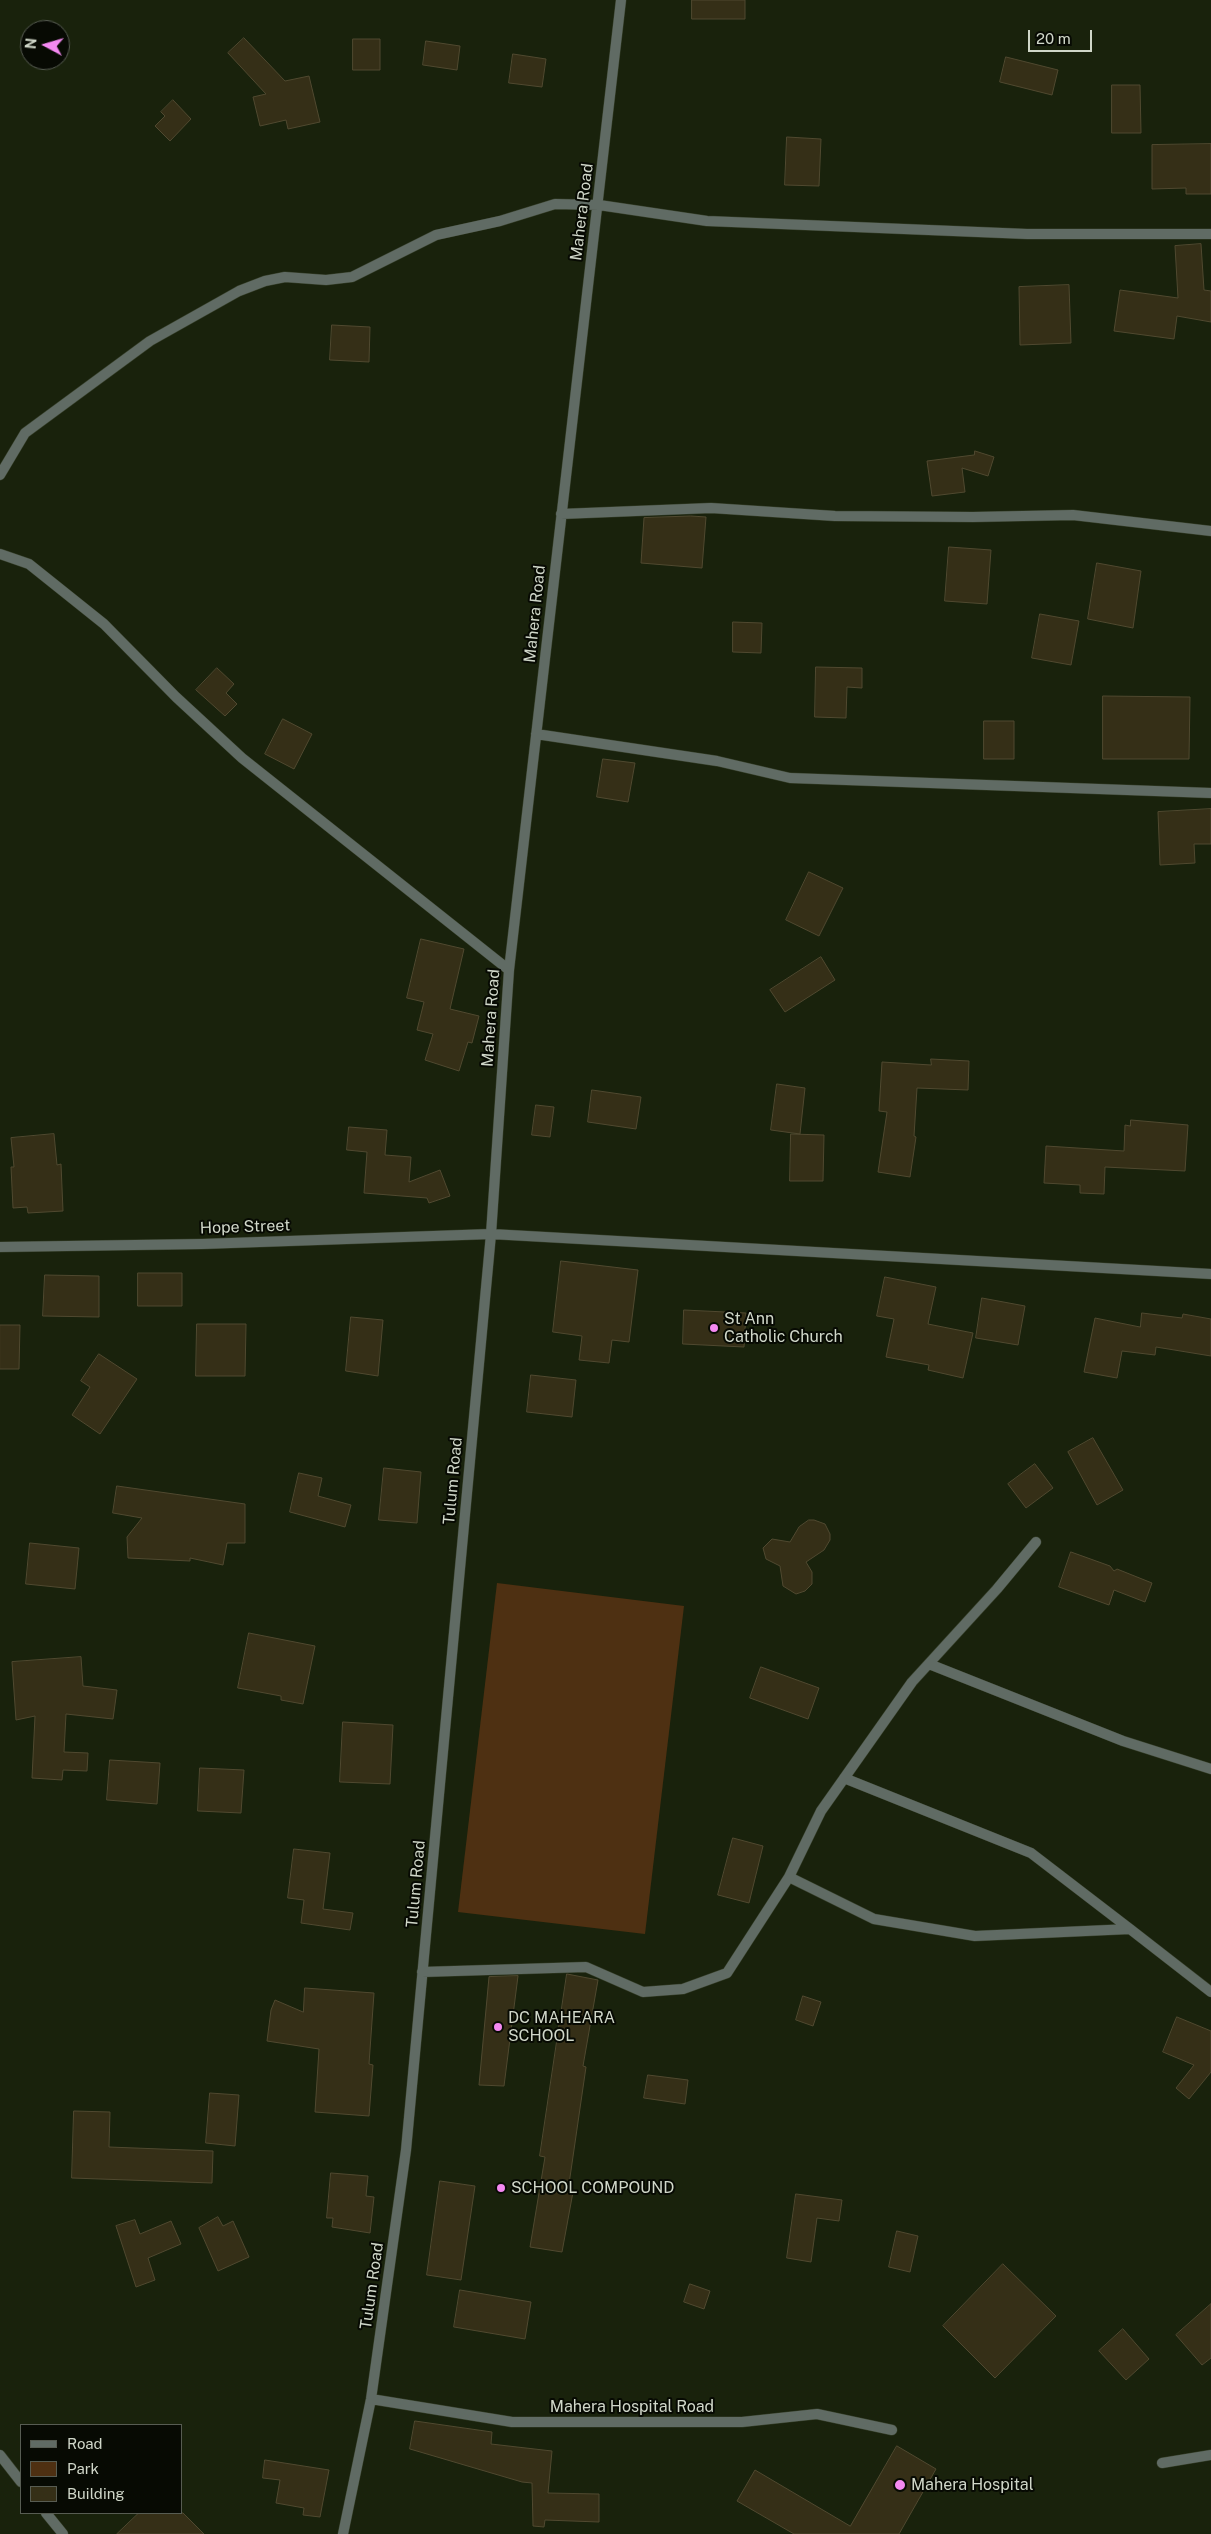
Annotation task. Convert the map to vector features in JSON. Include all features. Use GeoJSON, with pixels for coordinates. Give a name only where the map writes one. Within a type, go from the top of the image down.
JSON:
{"type":"FeatureCollection","features":[{"type":"Feature","properties":{"kind":"street","name":"Mahera Road"},"geometry":{"type":"LineString","coordinates":[[491,1234],[509,970],[561,514],[599,205],[621,0]]}},
{"type":"Feature","properties":{"kind":"street"},"geometry":{"type":"LineString","coordinates":[[0,474],[25,433],[150,341],[239,291],[285,276],[326,280],[352,277],[436,235],[500,221],[555,204],[599,205],[707,221],[1028,234],[1211,234]]}},
{"type":"Feature","properties":{"kind":"street"},"geometry":{"type":"LineString","coordinates":[[561,514],[711,508],[835,516],[972,518],[1074,515],[1211,531]]}},
{"type":"Feature","properties":{"kind":"street"},"geometry":{"type":"LineString","coordinates":[[0,554],[29,564],[104,624],[176,697],[242,758],[509,970]]}},
{"type":"Feature","properties":{"kind":"street"},"geometry":{"type":"LineString","coordinates":[[536,734],[717,761],[790,778],[1211,793]]}},
{"type":"Feature","properties":{"kind":"street","name":"Hope Street"},"geometry":{"type":"LineString","coordinates":[[0,1248],[202,1244],[491,1234],[1211,1274]]}},
{"type":"Feature","properties":{"kind":"street","name":"Tulum Road"},"geometry":{"type":"LineString","coordinates":[[343,2534],[371,2399],[406,2150],[491,1234]]}},
{"type":"Feature","properties":{"kind":"street"},"geometry":{"type":"LineString","coordinates":[[422,1972],[586,1967],[643,1992],[683,1988],[727,1973],[789,1877],[821,1812],[912,1682],[1036,1542]]}},
{"type":"Feature","properties":{"kind":"street"},"geometry":{"type":"LineString","coordinates":[[929,1664],[1123,1741],[1211,1768]]}},
{"type":"Feature","properties":{"kind":"street"},"geometry":{"type":"LineString","coordinates":[[844,1778],[1031,1853],[1211,1992]]}},
{"type":"Feature","properties":{"kind":"street"},"geometry":{"type":"LineString","coordinates":[[789,1877],[874,1919],[974,1936],[1130,1929]]}},
{"type":"Feature","properties":{"kind":"street","name":"Mahera Hospital Road"},"geometry":{"type":"LineString","coordinates":[[371,2399],[512,2422],[742,2422],[817,2414],[892,2430]]}},
{"type":"Feature","properties":{"kind":"street"},"geometry":{"type":"LineString","coordinates":[[0,2454],[20,2481]]}},
{"type":"Feature","properties":{"kind":"street"},"geometry":{"type":"LineString","coordinates":[[1162,2463],[1211,2455]]}},
{"type":"Feature","properties":{"kind":"street"},"geometry":{"type":"LineString","coordinates":[[47,2514],[62,2534]]}},
{"type":"Feature","properties":{"kind":"green space"},"geometry":{"type":"Polygon","coordinates":[[[497,1583],[684,1606],[645,1934],[458,1912],[497,1583]]]}},
{"type":"Feature","properties":{"kind":"building"},"geometry":{"type":"Polygon","coordinates":[[[692,0],[745,0],[745,19],[692,19],[692,0]]]}},
{"type":"Feature","properties":{"kind":"building"},"geometry":{"type":"Polygon","coordinates":[[[244,38],[285,81],[309,76],[320,122],[288,129],[286,120],[260,126],[253,97],[266,94],[228,53],[244,38]]]}},
{"type":"Feature","properties":{"kind":"building"},"geometry":{"type":"Polygon","coordinates":[[[353,39],[380,39],[380,70],[353,70],[353,39]]]}},
{"type":"Feature","properties":{"kind":"building"},"geometry":{"type":"Polygon","coordinates":[[[426,41],[460,46],[457,70],[423,65],[426,41]]]}},
{"type":"Feature","properties":{"kind":"building"},"geometry":{"type":"Polygon","coordinates":[[[513,54],[546,59],[542,87],[509,83],[513,54]]]}},
{"type":"Feature","properties":{"kind":"building"},"geometry":{"type":"Polygon","coordinates":[[[1006,57],[1058,70],[1052,95],[1000,82],[1006,57]]]}},
{"type":"Feature","properties":{"kind":"building"},"geometry":{"type":"Polygon","coordinates":[[[1112,85],[1140,85],[1141,133],[1112,133],[1112,85]]]}},
{"type":"Feature","properties":{"kind":"building"},"geometry":{"type":"Polygon","coordinates":[[[173,100],[191,119],[170,141],[155,126],[165,116],[161,112],[173,100]]]}},
{"type":"Feature","properties":{"kind":"building"},"geometry":{"type":"Polygon","coordinates":[[[787,137],[821,139],[819,186],[785,185],[787,137]]]}},
{"type":"Feature","properties":{"kind":"building"},"geometry":{"type":"Polygon","coordinates":[[[1211,144],[1211,194],[1186,194],[1186,188],[1152,189],[1152,145],[1211,144]]]}},
{"type":"Feature","properties":{"kind":"building"},"geometry":{"type":"Polygon","coordinates":[[[1201,244],[1204,290],[1211,291],[1211,322],[1177,316],[1174,339],[1114,331],[1120,290],[1178,298],[1175,246],[1201,244]]]}},
{"type":"Feature","properties":{"kind":"building"},"geometry":{"type":"Polygon","coordinates":[[[1069,285],[1071,343],[1020,345],[1019,287],[1069,285]]]}},
{"type":"Feature","properties":{"kind":"building"},"geometry":{"type":"Polygon","coordinates":[[[332,325],[370,327],[369,362],[330,360],[332,325]]]}},
{"type":"Feature","properties":{"kind":"building"},"geometry":{"type":"Polygon","coordinates":[[[975,451],[994,457],[988,476],[962,468],[965,492],[932,496],[927,461],[974,455],[975,451]]]}},
{"type":"Feature","properties":{"kind":"building"},"geometry":{"type":"Polygon","coordinates":[[[706,517],[702,568],[641,563],[644,518],[706,517]]]}},
{"type":"Feature","properties":{"kind":"building"},"geometry":{"type":"Polygon","coordinates":[[[949,547],[991,550],[987,604],[945,601],[949,547]]]}},
{"type":"Feature","properties":{"kind":"building"},"geometry":{"type":"Polygon","coordinates":[[[1097,563],[1141,571],[1133,628],[1088,619],[1097,563]]]}},
{"type":"Feature","properties":{"kind":"building"},"geometry":{"type":"Polygon","coordinates":[[[1040,614],[1079,621],[1071,665],[1032,658],[1040,614]]]}},
{"type":"Feature","properties":{"kind":"building"},"geometry":{"type":"Polygon","coordinates":[[[733,622],[762,623],[761,653],[733,652],[733,622]]]}},
{"type":"Feature","properties":{"kind":"building"},"geometry":{"type":"Polygon","coordinates":[[[816,667],[862,668],[862,688],[847,687],[846,718],[815,717],[816,667]]]}},
{"type":"Feature","properties":{"kind":"building"},"geometry":{"type":"Polygon","coordinates":[[[217,668],[234,684],[226,693],[237,704],[225,716],[196,690],[217,668]]]}},
{"type":"Feature","properties":{"kind":"building"},"geometry":{"type":"Polygon","coordinates":[[[1103,696],[1190,697],[1189,759],[1103,759],[1103,696]]]}},
{"type":"Feature","properties":{"kind":"building"},"geometry":{"type":"Polygon","coordinates":[[[283,719],[312,734],[294,769],[265,754],[283,719]]]}},
{"type":"Feature","properties":{"kind":"building"},"geometry":{"type":"Polygon","coordinates":[[[984,721],[1014,721],[1014,759],[984,759],[984,721]]]}},
{"type":"Feature","properties":{"kind":"building"},"geometry":{"type":"Polygon","coordinates":[[[603,759],[635,763],[628,802],[597,797],[603,759]]]}},
{"type":"Feature","properties":{"kind":"building"},"geometry":{"type":"Polygon","coordinates":[[[1211,809],[1211,844],[1194,844],[1195,863],[1160,865],[1158,812],[1211,809]]]}},
{"type":"Feature","properties":{"kind":"building"},"geometry":{"type":"Polygon","coordinates":[[[809,872],[843,888],[819,936],[786,920],[809,872]]]}},
{"type":"Feature","properties":{"kind":"building"},"geometry":{"type":"Polygon","coordinates":[[[421,939],[464,949],[450,1009],[479,1016],[472,1043],[468,1042],[459,1071],[425,1060],[433,1034],[417,1030],[424,1002],[407,998],[421,939]]]}},
{"type":"Feature","properties":{"kind":"building"},"geometry":{"type":"Polygon","coordinates":[[[821,957],[835,980],[785,1012],[770,990],[821,957]]]}},
{"type":"Feature","properties":{"kind":"building"},"geometry":{"type":"Polygon","coordinates":[[[931,1059],[969,1061],[968,1090],[917,1088],[914,1136],[916,1137],[910,1177],[878,1172],[887,1112],[879,1111],[882,1062],[931,1065],[931,1059]]]}},
{"type":"Feature","properties":{"kind":"building"},"geometry":{"type":"Polygon","coordinates":[[[777,1084],[805,1088],[800,1134],[771,1130],[777,1084]]]}},
{"type":"Feature","properties":{"kind":"building"},"geometry":{"type":"Polygon","coordinates":[[[592,1090],[641,1097],[636,1129],[588,1122],[592,1090]]]}},
{"type":"Feature","properties":{"kind":"building"},"geometry":{"type":"Polygon","coordinates":[[[536,1105],[554,1107],[550,1137],[532,1135],[536,1105]]]}},
{"type":"Feature","properties":{"kind":"building"},"geometry":{"type":"Polygon","coordinates":[[[1131,1120],[1188,1125],[1185,1171],[1105,1167],[1104,1194],[1080,1193],[1080,1185],[1044,1183],[1046,1146],[1124,1151],[1125,1125],[1130,1126],[1131,1120]]]}},
{"type":"Feature","properties":{"kind":"building"},"geometry":{"type":"Polygon","coordinates":[[[349,1127],[387,1130],[385,1155],[411,1157],[409,1182],[440,1170],[450,1196],[429,1203],[427,1198],[364,1193],[367,1152],[347,1150],[349,1127]]]}},
{"type":"Feature","properties":{"kind":"building"},"geometry":{"type":"Polygon","coordinates":[[[54,1134],[57,1165],[61,1164],[63,1211],[28,1213],[27,1207],[13,1208],[11,1167],[14,1167],[11,1138],[54,1134]]]}},
{"type":"Feature","properties":{"kind":"building"},"geometry":{"type":"Polygon","coordinates":[[[791,1134],[824,1135],[823,1181],[790,1181],[791,1134]]]}},
{"type":"Feature","properties":{"kind":"building"},"geometry":{"type":"Polygon","coordinates":[[[561,1261],[638,1270],[629,1342],[612,1340],[609,1363],[579,1360],[582,1336],[553,1332],[561,1261]]]}},
{"type":"Feature","properties":{"kind":"building"},"geometry":{"type":"Polygon","coordinates":[[[138,1273],[182,1273],[182,1306],[138,1306],[138,1273]]]}},
{"type":"Feature","properties":{"kind":"building"},"geometry":{"type":"Polygon","coordinates":[[[45,1275],[99,1276],[99,1317],[43,1316],[45,1275]]]}},
{"type":"Feature","properties":{"kind":"building"},"geometry":{"type":"Polygon","coordinates":[[[885,1277],[936,1287],[928,1324],[973,1333],[963,1378],[928,1370],[929,1365],[886,1357],[894,1319],[877,1316],[885,1277]]]}},
{"type":"Feature","properties":{"kind":"building"},"geometry":{"type":"Polygon","coordinates":[[[982,1298],[1025,1306],[1018,1345],[976,1338],[982,1298]]]}},
{"type":"Feature","properties":{"kind":"building","name":"St Ann Catholic Church"},"geometry":{"type":"Polygon","coordinates":[[[684,1310],[746,1313],[744,1347],[683,1344],[684,1310]]]}},
{"type":"Feature","properties":{"kind":"building"},"geometry":{"type":"Polygon","coordinates":[[[1142,1313],[1182,1318],[1183,1314],[1211,1319],[1211,1356],[1156,1347],[1155,1355],[1122,1351],[1117,1378],[1084,1372],[1095,1318],[1140,1327],[1142,1313]]]}},
{"type":"Feature","properties":{"kind":"building"},"geometry":{"type":"Polygon","coordinates":[[[351,1317],[383,1320],[378,1376],[346,1371],[351,1317]]]}},
{"type":"Feature","properties":{"kind":"building"},"geometry":{"type":"Polygon","coordinates":[[[197,1324],[246,1324],[245,1376],[196,1376],[197,1324]]]}},
{"type":"Feature","properties":{"kind":"building"},"geometry":{"type":"Polygon","coordinates":[[[0,1325],[20,1325],[19,1369],[0,1369],[0,1325]]]}},
{"type":"Feature","properties":{"kind":"building"},"geometry":{"type":"Polygon","coordinates":[[[99,1354],[137,1379],[100,1434],[72,1415],[90,1387],[81,1381],[99,1354]]]}},
{"type":"Feature","properties":{"kind":"building"},"geometry":{"type":"Polygon","coordinates":[[[531,1375],[576,1380],[572,1417],[527,1412],[531,1375]]]}},
{"type":"Feature","properties":{"kind":"building"},"geometry":{"type":"Polygon","coordinates":[[[1093,1438],[1123,1490],[1097,1505],[1068,1452],[1093,1438]]]}},
{"type":"Feature","properties":{"kind":"building"},"geometry":{"type":"Polygon","coordinates":[[[1035,1464],[1053,1488],[1026,1508],[1008,1484],[1035,1464]]]}},
{"type":"Feature","properties":{"kind":"building"},"geometry":{"type":"Polygon","coordinates":[[[384,1468],[421,1472],[417,1523],[379,1520],[384,1468]]]}},
{"type":"Feature","properties":{"kind":"building"},"geometry":{"type":"Polygon","coordinates":[[[299,1473],[322,1478],[318,1496],[351,1505],[345,1527],[290,1512],[299,1473]]]}},
{"type":"Feature","properties":{"kind":"building"},"geometry":{"type":"Polygon","coordinates":[[[117,1486],[245,1504],[245,1543],[227,1543],[223,1565],[190,1558],[190,1561],[128,1558],[127,1537],[142,1518],[113,1513],[117,1486]]]}},
{"type":"Feature","properties":{"kind":"building"},"geometry":{"type":"Polygon","coordinates":[[[809,1520],[825,1524],[830,1534],[830,1540],[824,1550],[806,1562],[812,1572],[812,1584],[805,1591],[796,1594],[783,1586],[780,1566],[766,1559],[763,1548],[772,1539],[790,1542],[799,1527],[809,1520]]]}},
{"type":"Feature","properties":{"kind":"building"},"geometry":{"type":"Polygon","coordinates":[[[30,1543],[79,1548],[75,1589],[26,1584],[30,1543]]]}},
{"type":"Feature","properties":{"kind":"building"},"geometry":{"type":"Polygon","coordinates":[[[1071,1552],[1110,1566],[1114,1571],[1117,1569],[1152,1583],[1145,1602],[1114,1590],[1109,1605],[1059,1587],[1071,1552]]]}},
{"type":"Feature","properties":{"kind":"building"},"geometry":{"type":"Polygon","coordinates":[[[249,1633],[315,1646],[303,1704],[281,1700],[281,1696],[238,1688],[249,1633]]]}},
{"type":"Feature","properties":{"kind":"building"},"geometry":{"type":"Polygon","coordinates":[[[81,1657],[83,1686],[117,1690],[113,1719],[66,1714],[64,1752],[88,1753],[87,1771],[63,1770],[62,1780],[32,1778],[35,1716],[16,1720],[12,1662],[81,1657]]]}},
{"type":"Feature","properties":{"kind":"building"},"geometry":{"type":"Polygon","coordinates":[[[761,1667],[819,1688],[808,1719],[750,1698],[761,1667]]]}},
{"type":"Feature","properties":{"kind":"building"},"geometry":{"type":"Polygon","coordinates":[[[343,1722],[393,1725],[390,1784],[340,1782],[343,1722]]]}},
{"type":"Feature","properties":{"kind":"building"},"geometry":{"type":"Polygon","coordinates":[[[110,1760],[160,1763],[157,1804],[107,1800],[110,1760]]]}},
{"type":"Feature","properties":{"kind":"building"},"geometry":{"type":"Polygon","coordinates":[[[200,1768],[244,1770],[241,1813],[198,1811],[200,1768]]]}},
{"type":"Feature","properties":{"kind":"building"},"geometry":{"type":"Polygon","coordinates":[[[733,1838],[763,1846],[749,1903],[718,1895],[733,1838]]]}},
{"type":"Feature","properties":{"kind":"building"},"geometry":{"type":"Polygon","coordinates":[[[294,1849],[330,1853],[323,1909],[353,1913],[350,1930],[301,1923],[304,1900],[288,1898],[294,1849]]]}},
{"type":"Feature","properties":{"kind":"building"},"geometry":{"type":"Polygon","coordinates":[[[567,1974],[598,1980],[583,2066],[586,2067],[568,2191],[573,2192],[562,2252],[530,2247],[545,2157],[540,2156],[567,1974]]]}},
{"type":"Feature","properties":{"kind":"building","name":"DC MAHEARA SCHOOL"},"geometry":{"type":"Polygon","coordinates":[[[518,1976],[504,2086],[479,2085],[489,1977],[518,1976]]]}},
{"type":"Feature","properties":{"kind":"building"},"geometry":{"type":"Polygon","coordinates":[[[305,1988],[374,1993],[369,2064],[373,2065],[369,2116],[315,2112],[319,2049],[267,2041],[271,2010],[275,2000],[303,2012],[305,1988]]]}},
{"type":"Feature","properties":{"kind":"building"},"geometry":{"type":"Polygon","coordinates":[[[803,1996],[821,2002],[813,2026],[796,2020],[803,1996]]]}},
{"type":"Feature","properties":{"kind":"building"},"geometry":{"type":"Polygon","coordinates":[[[1177,2017],[1211,2031],[1211,2072],[1189,2099],[1176,2088],[1194,2065],[1163,2052],[1177,2017]]]}},
{"type":"Feature","properties":{"kind":"building"},"geometry":{"type":"Polygon","coordinates":[[[648,2075],[688,2080],[685,2104],[644,2098],[648,2075]]]}},
{"type":"Feature","properties":{"kind":"building"},"geometry":{"type":"Polygon","coordinates":[[[210,2093],[239,2095],[235,2146],[206,2143],[210,2093]]]}},
{"type":"Feature","properties":{"kind":"building"},"geometry":{"type":"Polygon","coordinates":[[[74,2111],[110,2112],[109,2147],[213,2151],[212,2183],[72,2178],[74,2111]]]}},
{"type":"Feature","properties":{"kind":"building"},"geometry":{"type":"Polygon","coordinates":[[[331,2173],[368,2176],[366,2196],[374,2197],[370,2233],[332,2227],[333,2218],[327,2218],[331,2173]]]}},
{"type":"Feature","properties":{"kind":"building"},"geometry":{"type":"Polygon","coordinates":[[[440,2181],[475,2186],[461,2280],[427,2275],[440,2181]]]}},
{"type":"Feature","properties":{"kind":"building"},"geometry":{"type":"Polygon","coordinates":[[[796,2194],[842,2200],[839,2221],[817,2218],[811,2262],[787,2258],[796,2194]]]}},
{"type":"Feature","properties":{"kind":"building"},"geometry":{"type":"Polygon","coordinates":[[[218,2217],[223,2226],[233,2221],[249,2257],[218,2271],[199,2228],[218,2217]]]}},
{"type":"Feature","properties":{"kind":"building"},"geometry":{"type":"Polygon","coordinates":[[[135,2220],[140,2234],[171,2221],[181,2244],[148,2258],[155,2280],[136,2287],[116,2226],[135,2220]]]}},
{"type":"Feature","properties":{"kind":"building"},"geometry":{"type":"Polygon","coordinates":[[[897,2231],[918,2236],[910,2272],[889,2267],[897,2231]]]}},
{"type":"Feature","properties":{"kind":"building"},"geometry":{"type":"Polygon","coordinates":[[[1003,2264],[1056,2316],[995,2378],[943,2326],[1003,2264]]]}},
{"type":"Feature","properties":{"kind":"building"},"geometry":{"type":"Polygon","coordinates":[[[690,2284],[710,2291],[704,2309],[684,2302],[690,2284]]]}},
{"type":"Feature","properties":{"kind":"building"},"geometry":{"type":"Polygon","coordinates":[[[460,2290],[531,2302],[525,2339],[454,2327],[460,2290]]]}},
{"type":"Feature","properties":{"kind":"building"},"geometry":{"type":"Polygon","coordinates":[[[1211,2304],[1211,2358],[1202,2365],[1176,2335],[1211,2304]]]}},
{"type":"Feature","properties":{"kind":"building"},"geometry":{"type":"Polygon","coordinates":[[[1123,2329],[1149,2359],[1126,2380],[1099,2351],[1123,2329]]]}},
{"type":"Feature","properties":{"kind":"building"},"geometry":{"type":"Polygon","coordinates":[[[415,2421],[492,2432],[491,2444],[552,2451],[548,2493],[599,2494],[599,2522],[545,2520],[544,2527],[533,2526],[532,2483],[522,2482],[410,2449],[415,2421]]]}},
{"type":"Feature","properties":{"kind":"building","name":"Mahera Hospital"},"geometry":{"type":"Polygon","coordinates":[[[897,2446],[936,2469],[899,2534],[794,2534],[737,2501],[755,2470],[850,2526],[897,2446]]]}},
{"type":"Feature","properties":{"kind":"building"},"geometry":{"type":"Polygon","coordinates":[[[265,2460],[329,2470],[320,2517],[303,2515],[304,2508],[276,2503],[280,2480],[263,2478],[265,2460]]]}},
{"type":"Feature","properties":{"kind":"building"},"geometry":{"type":"Polygon","coordinates":[[[183,2513],[204,2534],[117,2534],[138,2514],[183,2513]]]}},
{"type":"Feature","properties":{"kind":"place","name":"St Ann Catholic Church"},"geometry":{"type":"Point","coordinates":[714,1328]}},
{"type":"Feature","properties":{"kind":"place","name":"DC MAHEARA SCHOOL"},"geometry":{"type":"Point","coordinates":[498,2027]}},
{"type":"Feature","properties":{"kind":"place","name":"SCHOOL COMPOUND"},"geometry":{"type":"Point","coordinates":[501,2188]}},
{"type":"Feature","properties":{"kind":"place","name":"Mahera Hospital"},"geometry":{"type":"Point","coordinates":[900,2485]}}]}
